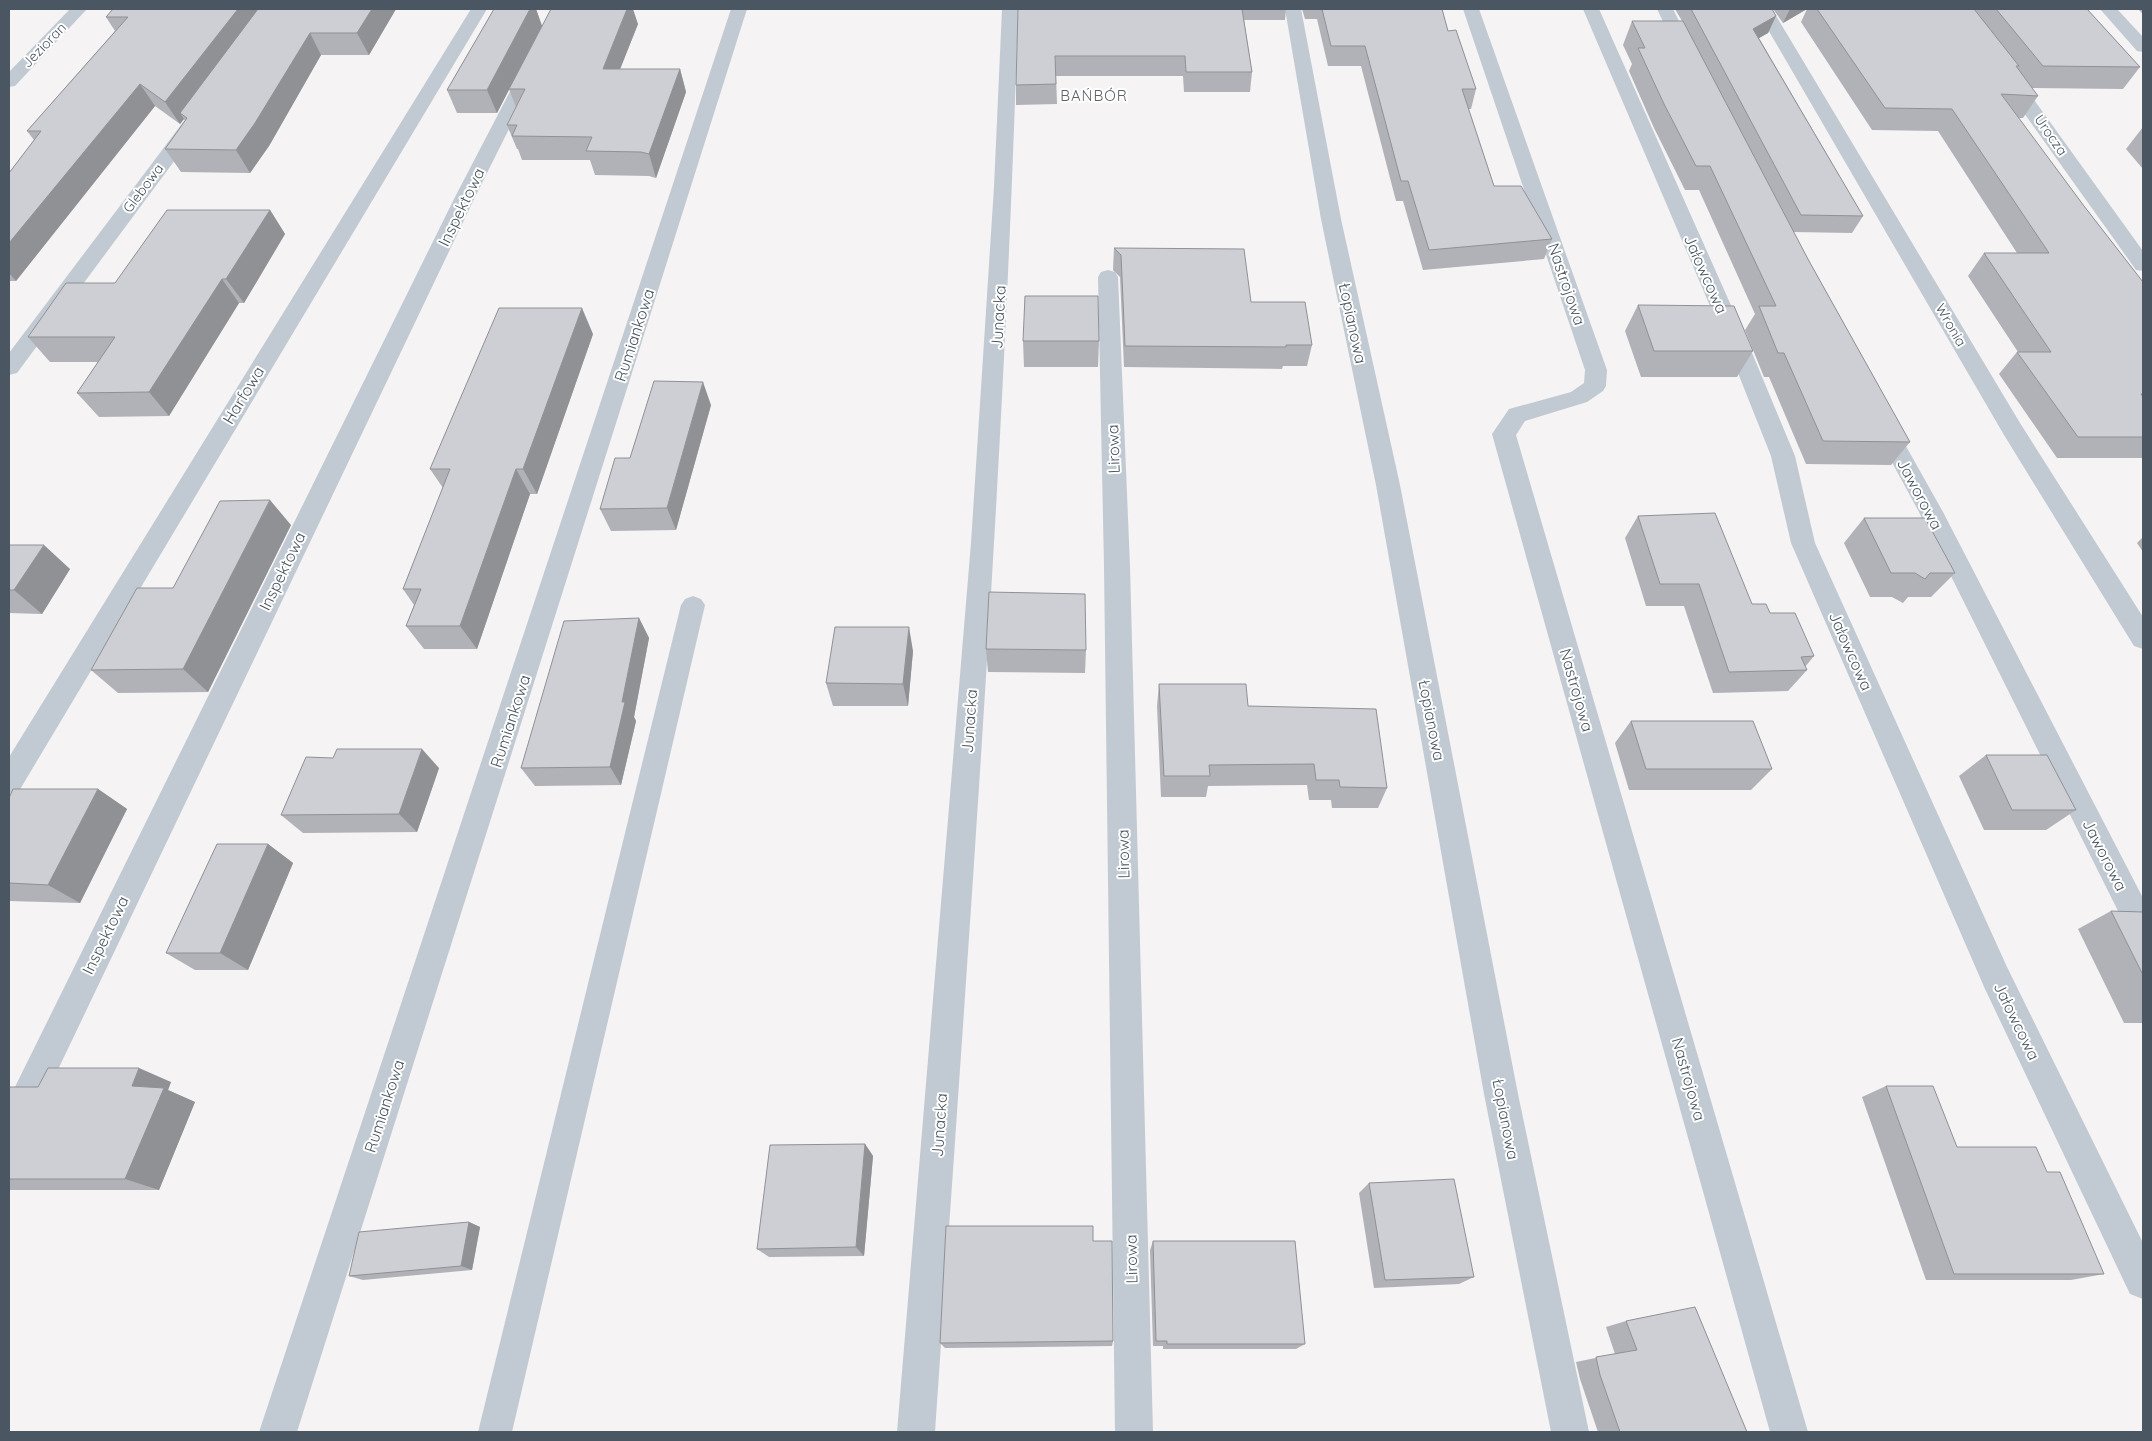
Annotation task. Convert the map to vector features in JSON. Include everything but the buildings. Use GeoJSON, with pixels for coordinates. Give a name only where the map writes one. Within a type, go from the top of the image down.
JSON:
{"type":"FeatureCollection","features":[{"type":"Feature","properties":{"kind":"street","name":"Jezioran"},"geometry":{"type":"LineString","coordinates":[[9,82],[79,9]]}},
{"type":"Feature","properties":{"kind":"street","name":"Harfowa"},"geometry":{"type":"LineString","coordinates":[[9,782],[479,9]]}},
{"type":"Feature","properties":{"kind":"street","name":"Inspektowa"},"geometry":{"type":"LineString","coordinates":[[9,1135],[439,251],[561,9]]}},
{"type":"Feature","properties":{"kind":"street","name":"Rumiankowa"},"geometry":{"type":"LineString","coordinates":[[278,1432],[739,9]]}},
{"type":"Feature","properties":{"kind":"street","name":"Junacka"},"geometry":{"type":"LineString","coordinates":[[916,1432],[995,380],[1005,186],[1010,9]]}},
{"type":"Feature","properties":{"kind":"street","name":"Łopianowa"},"geometry":{"type":"LineString","coordinates":[[1293,9],[1331,219],[1388,484],[1503,1104],[1570,1432]]}},
{"type":"Feature","properties":{"kind":"street","name":"Nastrojowa"},"geometry":{"type":"LineString","coordinates":[[1471,9],[1596,370],[1595,386],[1579,397],[1517,415],[1504,434],[1788,1432]]}},
{"type":"Feature","properties":{"kind":"street","name":"Jałowcowa"},"geometry":{"type":"LineString","coordinates":[[1591,9],[1739,348],[1783,456],[1803,543],[1996,978],[2143,1281]]}},
{"type":"Feature","properties":{"kind":"street"},"geometry":{"type":"LineString","coordinates":[[1665,9],[1697,73]]}},
{"type":"Feature","properties":{"kind":"street","name":"Wronia"},"geometry":{"type":"LineString","coordinates":[[1764,9],[2012,429],[2143,639]]}},
{"type":"Feature","properties":{"kind":"street"},"geometry":{"type":"LineString","coordinates":[[2108,9],[2143,47]]}},
{"type":"Feature","properties":{"kind":"street","name":"Urocza"},"geometry":{"type":"LineString","coordinates":[[1996,62],[2044,124],[2093,198],[2143,265]]}},
{"type":"Feature","properties":{"kind":"street","name":"Glebowa"},"geometry":{"type":"LineString","coordinates":[[9,368],[200,113]]}},
{"type":"Feature","properties":{"kind":"street","name":"Lirowa"},"geometry":{"type":"LineString","coordinates":[[1108,276],[1117,566],[1134,1432]]}},
{"type":"Feature","properties":{"kind":"street","name":"Jaworowa"},"geometry":{"type":"LineString","coordinates":[[1873,407],[1930,512],[2143,929]]}},
{"type":"Feature","properties":{"kind":"lane"},"geometry":{"type":"LineString","coordinates":[[495,1432],[693,605]]}},
{"type":"Feature","properties":{"kind":"district","name":"BAŃBÓR"},"geometry":{"type":"Point","coordinates":[1094,96]}}]}
